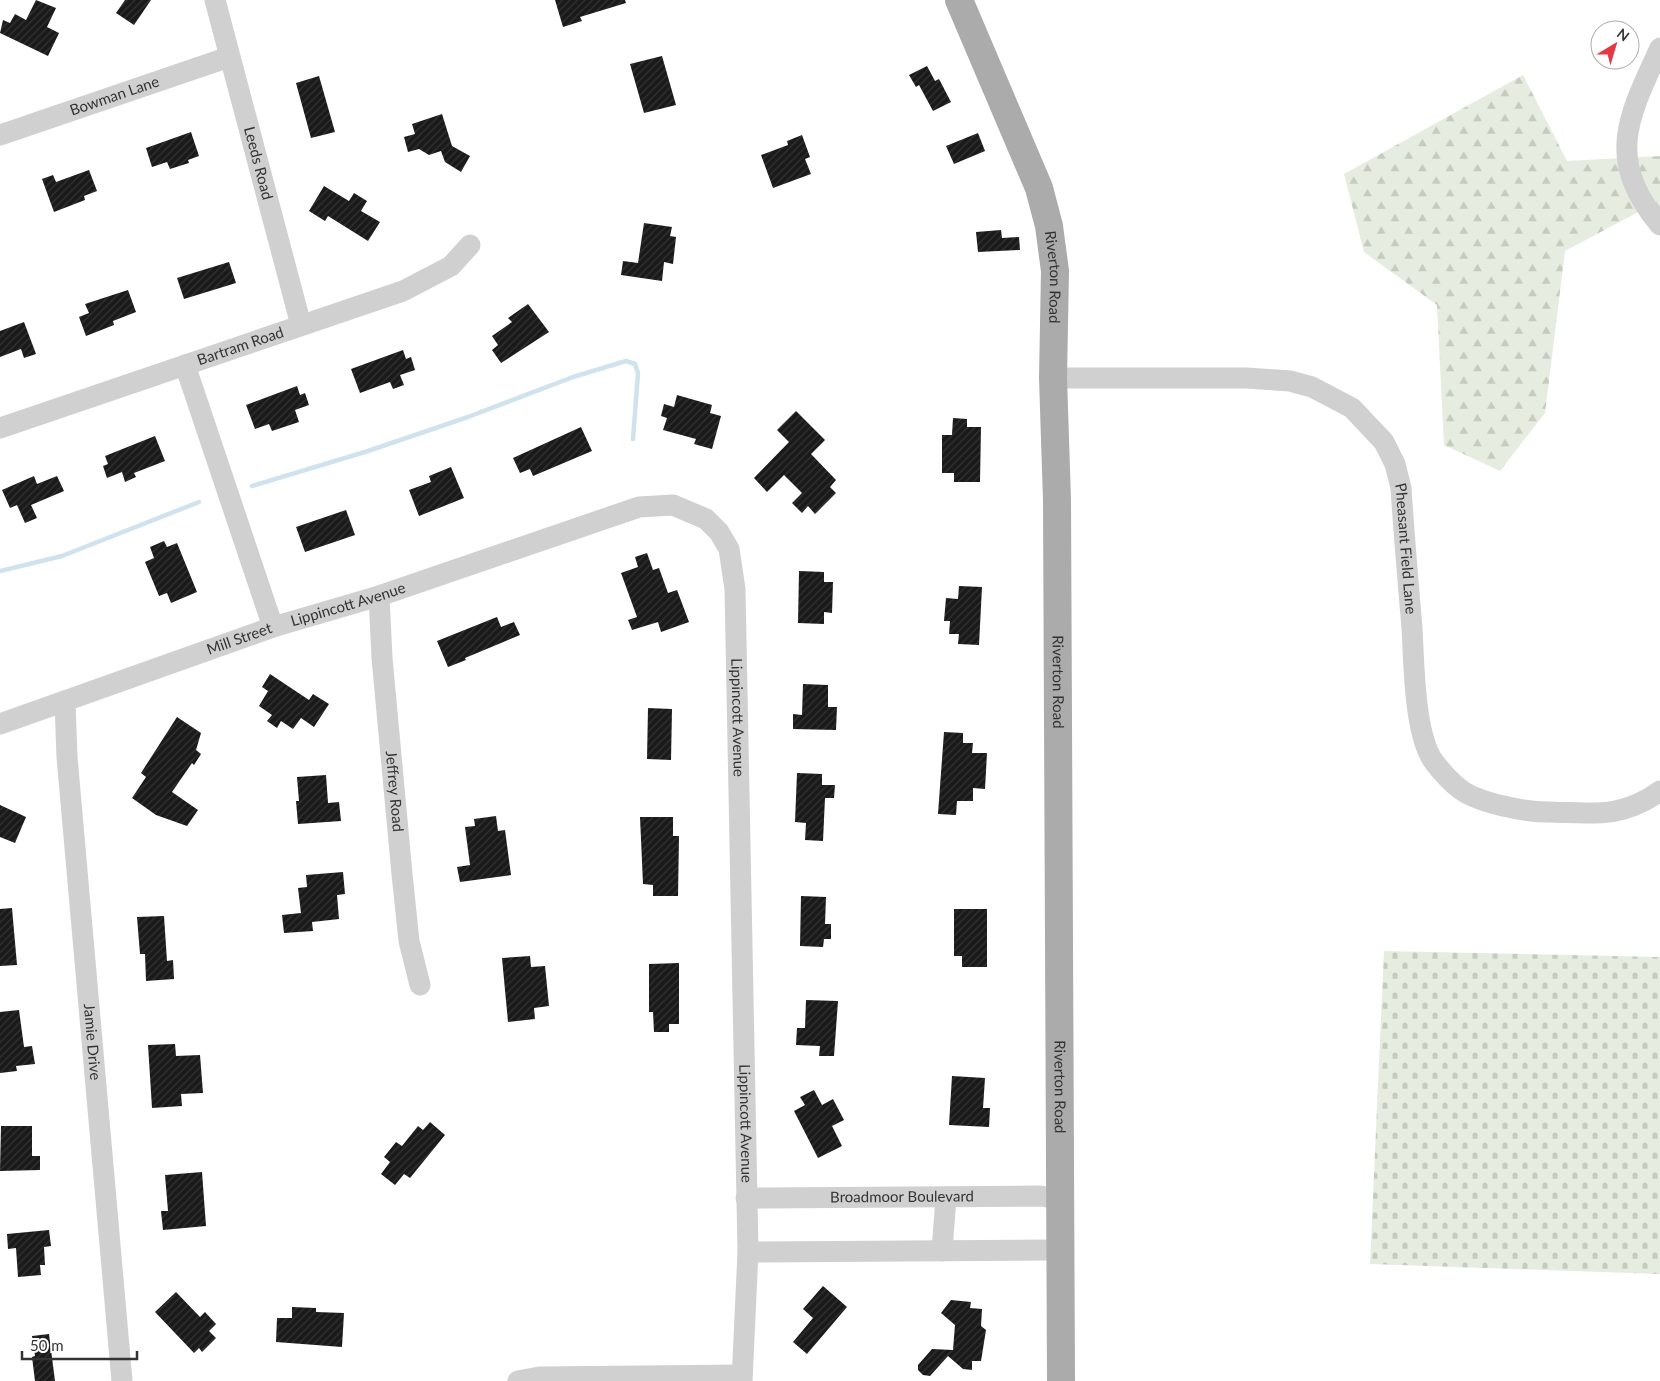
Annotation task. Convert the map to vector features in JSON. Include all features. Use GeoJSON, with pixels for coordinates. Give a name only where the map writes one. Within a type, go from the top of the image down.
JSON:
{"type":"FeatureCollection","features":[{"type":"Feature","properties":{"kind":"main road","name":"Riverton Road"},"geometry":{"type":"LineString","coordinates":[[959,0],[1039,188],[1049,226],[1055,271],[1052,378],[1057,500],[1061,1381]]}},
{"type":"Feature","properties":{"kind":"street","name":"Leeds Road"},"geometry":{"type":"LineString","coordinates":[[215,0],[301,325]]}},
{"type":"Feature","properties":{"kind":"street"},"geometry":{"type":"LineString","coordinates":[[1660,48],[1633,107],[1626,148],[1634,188],[1644,206],[1660,225]]}},
{"type":"Feature","properties":{"kind":"street","name":"Bowman Lane"},"geometry":{"type":"LineString","coordinates":[[0,134],[229,57]]}},
{"type":"Feature","properties":{"kind":"street","name":"Bartram Road"},"geometry":{"type":"LineString","coordinates":[[0,428],[421,284],[451,266],[470,245]]}},
{"type":"Feature","properties":{"kind":"street","name":"Mill Street"},"geometry":{"type":"LineString","coordinates":[[0,724],[273,627],[185,365]]}},
{"type":"Feature","properties":{"kind":"street","name":"Pheasant Field Lane"},"geometry":{"type":"LineString","coordinates":[[1052,378],[1246,378],[1290,381],[1312,386],[1352,408],[1384,442],[1394,464],[1401,488],[1417,703],[1425,742],[1433,761],[1462,790],[1500,806],[1542,812],[1605,813],[1626,810],[1645,802],[1660,791]]}},
{"type":"Feature","properties":{"kind":"street","name":"Lippincott Avenue"},"geometry":{"type":"LineString","coordinates":[[273,627],[379,596],[639,507],[673,505],[706,519],[719,532],[728,549],[735,589],[748,1252],[742,1378]]}},
{"type":"Feature","properties":{"kind":"street","name":"Jeffrey Road"},"geometry":{"type":"LineString","coordinates":[[379,596],[382,658],[409,941],[420,985]]}},
{"type":"Feature","properties":{"kind":"street","name":"Jamie Drive"},"geometry":{"type":"LineString","coordinates":[[65,702],[67,757],[122,1381]]}},
{"type":"Feature","properties":{"kind":"street"},"geometry":{"type":"LineString","coordinates":[[942,1251],[946,1196]]}},
{"type":"Feature","properties":{"kind":"street","name":"Broadmoor Boulevard"},"geometry":{"type":"LineString","coordinates":[[746,1198],[1041,1196],[1059,1198]]}},
{"type":"Feature","properties":{"kind":"street"},"geometry":{"type":"LineString","coordinates":[[748,1252],[1059,1250]]}},
{"type":"Feature","properties":{"kind":"street"},"geometry":{"type":"LineString","coordinates":[[518,1381],[539,1377],[742,1378]]}},
{"type":"Feature","properties":{"kind":"green space"},"geometry":{"type":"Polygon","coordinates":[[[1523,75],[1567,161],[1660,156],[1660,227],[1644,209],[1565,251],[1545,413],[1500,471],[1444,445],[1437,305],[1364,252],[1344,174],[1523,75]]]}},
{"type":"Feature","properties":{"kind":"green space"},"geometry":{"type":"Polygon","coordinates":[[[1384,951],[1660,957],[1660,1274],[1370,1264],[1384,951]]]}},
{"type":"Feature","properties":{"kind":"building"},"geometry":{"type":"Polygon","coordinates":[[[36,0],[56,8],[47,27],[59,33],[48,56],[0,33],[3,20],[10,23],[15,14],[26,20],[36,0]]]}},
{"type":"Feature","properties":{"kind":"building"},"geometry":{"type":"Polygon","coordinates":[[[125,0],[151,0],[134,25],[116,13],[125,0]]]}},
{"type":"Feature","properties":{"kind":"building"},"geometry":{"type":"Polygon","coordinates":[[[555,0],[625,0],[626,3],[580,17],[582,21],[563,27],[555,0]]]}},
{"type":"Feature","properties":{"kind":"building"},"geometry":{"type":"Polygon","coordinates":[[[662,56],[676,105],[644,113],[630,64],[662,56]]]}},
{"type":"Feature","properties":{"kind":"building"},"geometry":{"type":"Polygon","coordinates":[[[927,66],[935,81],[939,79],[951,102],[933,111],[919,85],[916,87],[909,75],[927,66]]]}},
{"type":"Feature","properties":{"kind":"building"},"geometry":{"type":"Polygon","coordinates":[[[319,76],[335,132],[311,138],[296,83],[319,76]]]}},
{"type":"Feature","properties":{"kind":"building"},"geometry":{"type":"Polygon","coordinates":[[[442,114],[452,146],[470,156],[461,172],[445,162],[441,151],[429,155],[419,149],[408,152],[404,137],[415,134],[412,124],[442,114]]]}},
{"type":"Feature","properties":{"kind":"building"},"geometry":{"type":"Polygon","coordinates":[[[191,132],[199,156],[188,160],[189,163],[170,169],[167,162],[152,167],[146,148],[191,132]]]}},
{"type":"Feature","properties":{"kind":"building"},"geometry":{"type":"Polygon","coordinates":[[[978,133],[985,151],[954,164],[946,146],[978,133]]]}},
{"type":"Feature","properties":{"kind":"building"},"geometry":{"type":"Polygon","coordinates":[[[802,135],[810,157],[805,159],[811,174],[773,188],[761,155],[788,145],[787,141],[802,135]]]}},
{"type":"Feature","properties":{"kind":"building"},"geometry":{"type":"Polygon","coordinates":[[[89,170],[97,191],[84,196],[85,200],[54,212],[42,179],[53,175],[56,182],[89,170]]]}},
{"type":"Feature","properties":{"kind":"building"},"geometry":{"type":"Polygon","coordinates":[[[324,186],[349,201],[354,193],[367,201],[361,211],[380,222],[368,241],[328,216],[325,221],[309,211],[324,186]]]}},
{"type":"Feature","properties":{"kind":"building"},"geometry":{"type":"Polygon","coordinates":[[[644,223],[672,227],[670,236],[676,237],[673,264],[664,262],[662,281],[621,275],[623,261],[638,263],[644,223]]]}},
{"type":"Feature","properties":{"kind":"building"},"geometry":{"type":"Polygon","coordinates":[[[1001,230],[1002,238],[1019,237],[1020,250],[978,252],[976,232],[1001,230]]]}},
{"type":"Feature","properties":{"kind":"building"},"geometry":{"type":"Polygon","coordinates":[[[229,262],[236,283],[184,299],[177,278],[229,262]]]}},
{"type":"Feature","properties":{"kind":"building"},"geometry":{"type":"Polygon","coordinates":[[[128,290],[136,312],[113,321],[114,325],[86,336],[79,317],[89,313],[85,304],[128,290]]]}},
{"type":"Feature","properties":{"kind":"building"},"geometry":{"type":"Polygon","coordinates":[[[528,304],[549,332],[501,363],[492,350],[498,345],[492,336],[512,322],[508,318],[528,304]]]}},
{"type":"Feature","properties":{"kind":"building"},"geometry":{"type":"Polygon","coordinates":[[[24,322],[36,354],[24,358],[21,349],[0,357],[0,331],[24,322]]]}},
{"type":"Feature","properties":{"kind":"building"},"geometry":{"type":"Polygon","coordinates":[[[403,350],[406,359],[411,357],[415,370],[400,375],[404,385],[393,389],[390,382],[360,393],[351,369],[403,350]]]}},
{"type":"Feature","properties":{"kind":"building"},"geometry":{"type":"Polygon","coordinates":[[[297,386],[300,395],[305,393],[309,405],[295,410],[299,422],[272,431],[269,424],[255,429],[246,405],[297,386]]]}},
{"type":"Feature","properties":{"kind":"building"},"geometry":{"type":"Polygon","coordinates":[[[677,395],[712,405],[710,413],[721,416],[712,449],[694,444],[696,439],[663,430],[667,418],[661,416],[664,404],[674,407],[677,395]]]}},
{"type":"Feature","properties":{"kind":"building"},"geometry":{"type":"Polygon","coordinates":[[[796,411],[825,440],[811,454],[836,480],[830,487],[836,493],[815,514],[808,506],[802,513],[792,503],[802,493],[784,475],[767,492],[754,478],[789,442],[777,430],[796,411]]]}},
{"type":"Feature","properties":{"kind":"building"},"geometry":{"type":"Polygon","coordinates":[[[953,418],[967,419],[967,427],[981,427],[980,482],[954,482],[954,473],[942,473],[942,435],[952,435],[953,418]]]}},
{"type":"Feature","properties":{"kind":"building"},"geometry":{"type":"Polygon","coordinates":[[[581,427],[592,451],[533,476],[530,469],[520,473],[513,458],[581,427]]]}},
{"type":"Feature","properties":{"kind":"building"},"geometry":{"type":"Polygon","coordinates":[[[155,436],[165,461],[134,473],[136,477],[125,482],[122,472],[107,478],[103,466],[108,464],[105,456],[155,436]]]}},
{"type":"Feature","properties":{"kind":"building"},"geometry":{"type":"Polygon","coordinates":[[[451,467],[464,498],[419,516],[409,490],[431,482],[429,476],[451,467]]]}},
{"type":"Feature","properties":{"kind":"building"},"geometry":{"type":"Polygon","coordinates":[[[34,476],[37,484],[57,476],[64,491],[31,505],[37,518],[25,523],[17,505],[10,508],[2,490],[34,476]]]}},
{"type":"Feature","properties":{"kind":"building"},"geometry":{"type":"Polygon","coordinates":[[[346,510],[355,535],[305,552],[296,527],[346,510]]]}},
{"type":"Feature","properties":{"kind":"building"},"geometry":{"type":"Polygon","coordinates":[[[164,541],[167,547],[177,543],[197,592],[171,603],[167,593],[159,596],[145,562],[154,558],[150,547],[164,541]]]}},
{"type":"Feature","properties":{"kind":"building"},"geometry":{"type":"Polygon","coordinates":[[[647,553],[653,570],[659,568],[668,593],[677,590],[689,622],[661,632],[658,622],[632,630],[628,620],[637,617],[621,573],[638,567],[635,557],[647,553]]]}},
{"type":"Feature","properties":{"kind":"building"},"geometry":{"type":"Polygon","coordinates":[[[799,571],[824,572],[824,582],[833,582],[832,613],[824,612],[824,624],[798,623],[799,571]]]}},
{"type":"Feature","properties":{"kind":"building"},"geometry":{"type":"Polygon","coordinates":[[[959,586],[982,587],[979,645],[958,644],[959,634],[949,634],[950,621],[944,621],[946,598],[958,599],[959,586]]]}},
{"type":"Feature","properties":{"kind":"building"},"geometry":{"type":"Polygon","coordinates":[[[497,617],[501,627],[514,622],[520,635],[448,667],[437,641],[497,617]]]}},
{"type":"Feature","properties":{"kind":"building"},"geometry":{"type":"Polygon","coordinates":[[[270,674],[309,700],[313,694],[329,704],[314,727],[301,718],[293,729],[281,721],[277,728],[267,721],[272,715],[259,706],[268,691],[262,687],[270,674]]]}},
{"type":"Feature","properties":{"kind":"building"},"geometry":{"type":"Polygon","coordinates":[[[803,684],[828,685],[828,707],[837,707],[836,730],[793,729],[793,714],[802,715],[803,684]]]}},
{"type":"Feature","properties":{"kind":"building"},"geometry":{"type":"Polygon","coordinates":[[[648,708],[672,709],[671,760],[647,759],[648,708]]]}},
{"type":"Feature","properties":{"kind":"building"},"geometry":{"type":"Polygon","coordinates":[[[177,717],[201,733],[196,750],[201,754],[194,765],[192,763],[172,792],[198,810],[187,826],[156,815],[132,798],[146,777],[141,773],[177,717]]]}},
{"type":"Feature","properties":{"kind":"building"},"geometry":{"type":"Polygon","coordinates":[[[944,732],[963,733],[963,743],[973,743],[972,753],[987,753],[985,789],[973,788],[973,801],[957,801],[956,815],[938,814],[944,732]]]}},
{"type":"Feature","properties":{"kind":"building"},"geometry":{"type":"Polygon","coordinates":[[[797,773],[822,774],[822,785],[835,785],[834,798],[825,798],[823,841],[805,840],[806,823],[795,822],[797,773]]]}},
{"type":"Feature","properties":{"kind":"building"},"geometry":{"type":"Polygon","coordinates":[[[326,775],[328,803],[339,802],[341,821],[298,824],[296,801],[299,801],[297,777],[326,775]]]}},
{"type":"Feature","properties":{"kind":"building"},"geometry":{"type":"Polygon","coordinates":[[[0,805],[26,817],[15,843],[0,837],[0,805]]]}},
{"type":"Feature","properties":{"kind":"building"},"geometry":{"type":"Polygon","coordinates":[[[496,816],[498,831],[505,830],[511,875],[460,882],[457,867],[470,865],[465,827],[475,826],[474,819],[496,816]]]}},
{"type":"Feature","properties":{"kind":"building"},"geometry":{"type":"Polygon","coordinates":[[[640,817],[673,817],[673,836],[679,836],[678,896],[653,896],[653,885],[643,884],[640,817]]]}},
{"type":"Feature","properties":{"kind":"building"},"geometry":{"type":"Polygon","coordinates":[[[343,872],[345,894],[337,895],[339,919],[312,922],[313,931],[284,933],[282,915],[301,913],[298,888],[307,887],[306,875],[343,872]]]}},
{"type":"Feature","properties":{"kind":"building"},"geometry":{"type":"Polygon","coordinates":[[[801,896],[826,897],[825,924],[831,924],[831,939],[824,939],[823,947],[800,946],[801,896]]]}},
{"type":"Feature","properties":{"kind":"building"},"geometry":{"type":"Polygon","coordinates":[[[12,908],[17,965],[0,966],[0,909],[12,908]]]}},
{"type":"Feature","properties":{"kind":"building"},"geometry":{"type":"Polygon","coordinates":[[[954,909],[987,909],[987,967],[962,967],[962,956],[954,956],[954,909]]]}},
{"type":"Feature","properties":{"kind":"building"},"geometry":{"type":"Polygon","coordinates":[[[164,916],[167,961],[173,960],[174,979],[146,981],[145,954],[140,954],[137,917],[164,916]]]}},
{"type":"Feature","properties":{"kind":"building"},"geometry":{"type":"Polygon","coordinates":[[[530,956],[531,967],[545,966],[549,1006],[534,1008],[535,1019],[508,1022],[502,958],[530,956]]]}},
{"type":"Feature","properties":{"kind":"building"},"geometry":{"type":"Polygon","coordinates":[[[679,963],[679,1024],[669,1024],[669,1032],[654,1032],[653,1012],[649,1012],[649,964],[679,963]]]}},
{"type":"Feature","properties":{"kind":"building"},"geometry":{"type":"Polygon","coordinates":[[[806,1000],[838,1001],[834,1056],[819,1056],[820,1046],[796,1045],[797,1028],[805,1028],[806,1000]]]}},
{"type":"Feature","properties":{"kind":"building"},"geometry":{"type":"Polygon","coordinates":[[[19,1010],[24,1047],[32,1046],[35,1064],[16,1066],[17,1071],[0,1073],[0,1012],[19,1010]]]}},
{"type":"Feature","properties":{"kind":"building"},"geometry":{"type":"Polygon","coordinates":[[[175,1044],[176,1056],[200,1055],[203,1093],[181,1094],[182,1106],[152,1108],[148,1045],[175,1044]]]}},
{"type":"Feature","properties":{"kind":"building"},"geometry":{"type":"Polygon","coordinates":[[[952,1076],[985,1078],[983,1108],[990,1108],[989,1127],[949,1125],[952,1076]]]}},
{"type":"Feature","properties":{"kind":"building"},"geometry":{"type":"Polygon","coordinates":[[[814,1090],[822,1105],[833,1099],[844,1120],[832,1126],[842,1146],[818,1158],[794,1111],[805,1105],[800,1097],[814,1090]]]}},
{"type":"Feature","properties":{"kind":"building"},"geometry":{"type":"Polygon","coordinates":[[[430,1122],[445,1135],[410,1178],[404,1174],[395,1185],[381,1174],[390,1162],[384,1157],[396,1142],[402,1146],[418,1126],[423,1130],[430,1122]]]}},
{"type":"Feature","properties":{"kind":"building"},"geometry":{"type":"Polygon","coordinates":[[[1,1126],[32,1126],[32,1156],[40,1156],[40,1170],[0,1171],[1,1126]]]}},
{"type":"Feature","properties":{"kind":"building"},"geometry":{"type":"Polygon","coordinates":[[[202,1172],[206,1226],[163,1230],[161,1211],[168,1211],[165,1175],[202,1172]]]}},
{"type":"Feature","properties":{"kind":"building"},"geometry":{"type":"Polygon","coordinates":[[[49,1230],[51,1246],[44,1247],[45,1265],[40,1265],[41,1275],[18,1277],[16,1248],[8,1249],[7,1234],[49,1230]]]}},
{"type":"Feature","properties":{"kind":"building"},"geometry":{"type":"Polygon","coordinates":[[[823,1286],[847,1307],[807,1354],[793,1342],[813,1318],[803,1309],[823,1286]]]}},
{"type":"Feature","properties":{"kind":"building"},"geometry":{"type":"Polygon","coordinates":[[[176,1292],[200,1317],[205,1312],[216,1324],[209,1331],[216,1338],[202,1352],[199,1348],[194,1353],[155,1312],[176,1292]]]}},
{"type":"Feature","properties":{"kind":"building"},"geometry":{"type":"Polygon","coordinates":[[[951,1300],[971,1302],[970,1308],[982,1309],[981,1326],[986,1330],[981,1361],[972,1361],[972,1370],[963,1369],[948,1356],[930,1376],[923,1375],[918,1370],[918,1365],[932,1349],[953,1350],[955,1325],[941,1313],[951,1300]]]}},
{"type":"Feature","properties":{"kind":"building"},"geometry":{"type":"Polygon","coordinates":[[[292,1307],[316,1308],[316,1312],[344,1313],[342,1347],[276,1342],[277,1318],[292,1318],[292,1307]]]}},
{"type":"Feature","properties":{"kind":"building"},"geometry":{"type":"Polygon","coordinates":[[[49,1334],[55,1381],[35,1381],[32,1357],[35,1356],[32,1336],[49,1334]]]}},
{"type":"Feature","properties":{"kind":"waterway"},"geometry":{"type":"LineString","coordinates":[[252,486],[365,452],[468,417],[573,377],[626,361],[635,364],[638,373],[633,439]]}},
{"type":"Feature","properties":{"kind":"waterway"},"geometry":{"type":"LineString","coordinates":[[0,571],[62,556],[199,502]]}}]}
